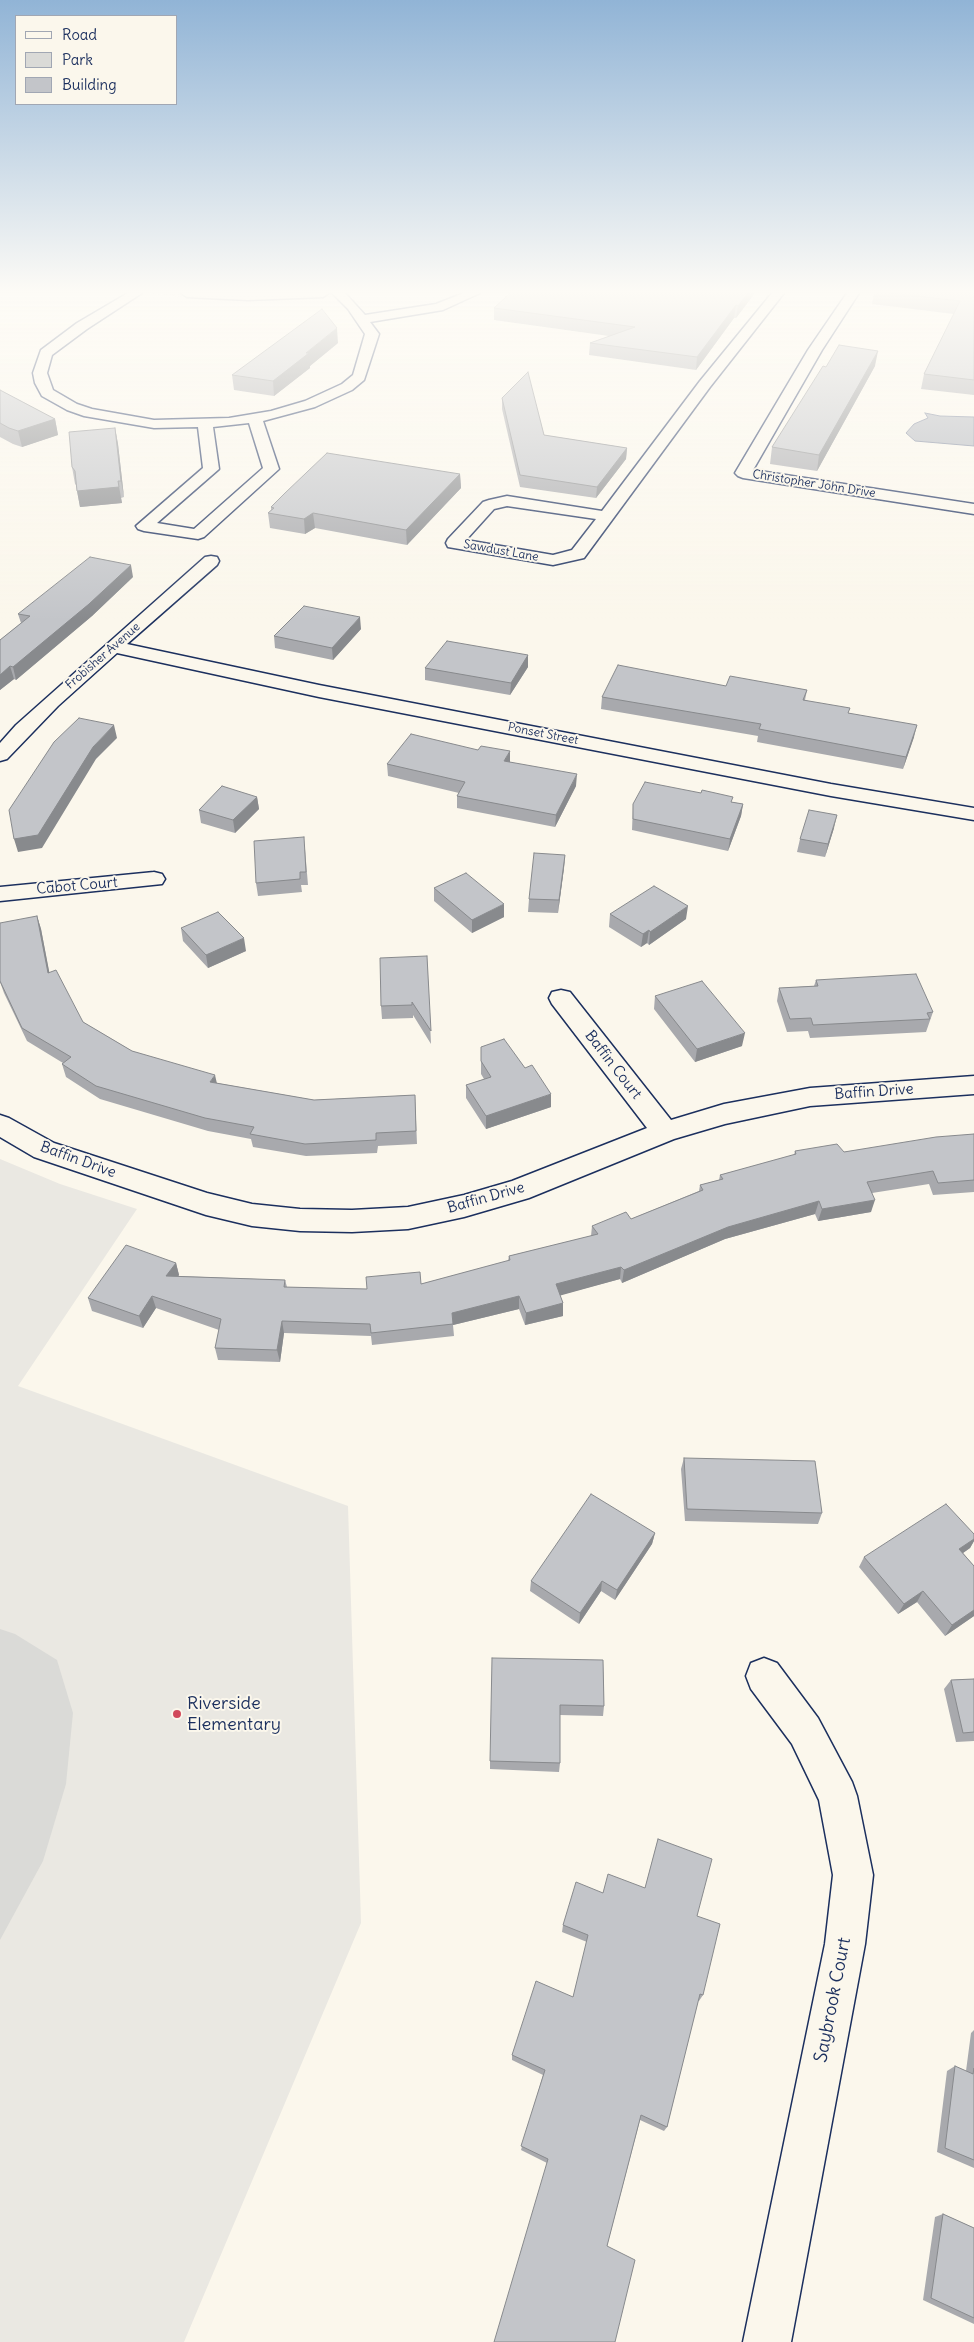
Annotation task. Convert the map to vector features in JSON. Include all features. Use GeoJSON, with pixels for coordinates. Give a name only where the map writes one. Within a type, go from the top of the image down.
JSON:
{"type":"FeatureCollection","features":[{"type":"Feature","properties":{"kind":"street"},"geometry":{"type":"LineString","coordinates":[[63,402],[99,415],[154,424],[205,424],[255,418],[314,402]]}},
{"type":"Feature","properties":{"kind":"street","name":"Sawdust Lane"},"geometry":{"type":"LineString","coordinates":[[605,516],[507,501],[489,505],[454,543],[553,560],[578,554],[693,402]]}},
{"type":"Feature","properties":{"kind":"street","name":"Christopher John Drive"},"geometry":{"type":"LineString","coordinates":[[784,402],[743,472],[974,509]]}},
{"type":"Feature","properties":{"kind":"street"},"geometry":{"type":"LineString","coordinates":[[205,424],[211,469],[144,526],[198,534],[271,469],[255,418]]}},
{"type":"Feature","properties":{"kind":"street","name":"Frobisher Avenue"},"geometry":{"type":"LineString","coordinates":[[0,756],[44,709],[211,561]]}},
{"type":"Feature","properties":{"kind":"street","name":"Ponset Street"},"geometry":{"type":"LineString","coordinates":[[114,647],[320,691],[831,790],[974,814]]}},
{"type":"Feature","properties":{"kind":"street","name":"Cabot Court"},"geometry":{"type":"LineString","coordinates":[[0,894],[154,879]]}},
{"type":"Feature","properties":{"kind":"street","name":"Baffin Court"},"geometry":{"type":"LineString","coordinates":[[561,998],[665,1132]]}},
{"type":"Feature","properties":{"kind":"street","name":"Baffin Drive"},"geometry":{"type":"LineString","coordinates":[[0,1125],[44,1150],[206,1204],[252,1215],[300,1220],[352,1222],[408,1218],[464,1206],[519,1190],[665,1132],[724,1114],[810,1097],[974,1085]]}},
{"type":"Feature","properties":{"kind":"street","name":"Saybrook Court"},"geometry":{"type":"LineString","coordinates":[[764,1676],[804,1731],[838,1796],[853,1875],[846,1944],[766,2342]]}},
{"type":"Feature","properties":{"kind":"shaded area"},"geometry":{"type":"Polygon","coordinates":[[[925,413],[940,416],[974,417],[974,446],[915,441],[906,433],[914,424],[928,418],[925,413]]]}},
{"type":"Feature","properties":{"kind":"shaded area","name":"Riverside Elementary"},"geometry":{"type":"Polygon","coordinates":[[[0,1159],[60,1184],[137,1209],[18,1386],[348,1506],[361,1923],[184,2342],[0,2342],[0,1159]]]}},
{"type":"Feature","properties":{"kind":"green space"},"geometry":{"type":"Polygon","coordinates":[[[0,1629],[15,1634],[57,1660],[73,1713],[66,1784],[43,1861],[0,1940],[0,1629]]]}},
{"type":"Feature","properties":{"kind":"building"},"geometry":{"type":"Polygon","coordinates":[[[0,402],[23,402],[55,419],[18,431],[0,423],[0,402]]]}},
{"type":"Feature","properties":{"kind":"building"},"geometry":{"type":"Polygon","coordinates":[[[503,402],[536,402],[544,435],[627,448],[597,487],[520,475],[503,402]]]}},
{"type":"Feature","properties":{"kind":"building"},"geometry":{"type":"Polygon","coordinates":[[[800,402],[849,402],[819,455],[772,447],[800,402]]]}},
{"type":"Feature","properties":{"kind":"building"},"geometry":{"type":"Polygon","coordinates":[[[115,428],[121,481],[118,481],[119,487],[77,491],[75,471],[72,467],[69,432],[115,428]]]}},
{"type":"Feature","properties":{"kind":"building"},"geometry":{"type":"Polygon","coordinates":[[[327,453],[460,474],[406,530],[313,513],[304,519],[268,513],[274,508],[271,507],[327,453]]]}},
{"type":"Feature","properties":{"kind":"building"},"geometry":{"type":"Polygon","coordinates":[[[90,557],[131,565],[89,604],[13,667],[10,666],[0,675],[0,640],[30,616],[18,614],[90,557]]]}},
{"type":"Feature","properties":{"kind":"building"},"geometry":{"type":"Polygon","coordinates":[[[304,606],[360,617],[332,648],[274,636],[304,606]]]}},
{"type":"Feature","properties":{"kind":"building"},"geometry":{"type":"Polygon","coordinates":[[[447,641],[528,655],[511,683],[425,668],[447,641]]]}},
{"type":"Feature","properties":{"kind":"building"},"geometry":{"type":"Polygon","coordinates":[[[618,665],[726,686],[730,676],[807,690],[803,700],[850,708],[848,713],[917,725],[906,757],[759,729],[761,724],[602,697],[618,665]]]}},
{"type":"Feature","properties":{"kind":"building"},"geometry":{"type":"Polygon","coordinates":[[[79,718],[114,725],[93,747],[38,835],[14,839],[9,810],[54,742],[79,718]]]}},
{"type":"Feature","properties":{"kind":"building"},"geometry":{"type":"Polygon","coordinates":[[[411,734],[478,750],[481,746],[510,751],[504,761],[577,774],[556,815],[457,796],[465,782],[387,764],[411,734]]]}},
{"type":"Feature","properties":{"kind":"building"},"geometry":{"type":"Polygon","coordinates":[[[645,782],[701,793],[702,790],[733,797],[731,802],[743,804],[730,839],[633,819],[633,804],[645,782]]]}},
{"type":"Feature","properties":{"kind":"building"},"geometry":{"type":"Polygon","coordinates":[[[222,786],[257,797],[233,820],[199,810],[222,786]]]}},
{"type":"Feature","properties":{"kind":"building"},"geometry":{"type":"Polygon","coordinates":[[[809,810],[837,815],[828,844],[800,839],[809,810]]]}},
{"type":"Feature","properties":{"kind":"building"},"geometry":{"type":"Polygon","coordinates":[[[304,837],[306,872],[300,872],[300,879],[256,883],[254,841],[304,837]]]}},
{"type":"Feature","properties":{"kind":"building"},"geometry":{"type":"Polygon","coordinates":[[[534,853],[565,855],[559,900],[529,899],[534,853]]]}},
{"type":"Feature","properties":{"kind":"building"},"geometry":{"type":"Polygon","coordinates":[[[466,873],[504,904],[472,920],[434,888],[466,873]]]}},
{"type":"Feature","properties":{"kind":"building"},"geometry":{"type":"Polygon","coordinates":[[[654,886],[688,906],[650,932],[649,930],[643,934],[610,914],[654,886]]]}},
{"type":"Feature","properties":{"kind":"building"},"geometry":{"type":"Polygon","coordinates":[[[218,912],[244,938],[206,955],[181,928],[218,912]]]}},
{"type":"Feature","properties":{"kind":"building"},"geometry":{"type":"Polygon","coordinates":[[[37,916],[48,973],[56,970],[83,1022],[132,1051],[215,1075],[210,1082],[314,1100],[415,1095],[416,1131],[376,1133],[376,1140],[305,1144],[250,1134],[254,1127],[205,1118],[96,1086],[62,1064],[71,1057],[22,1028],[0,981],[0,923],[37,916]]]}},
{"type":"Feature","properties":{"kind":"building"},"geometry":{"type":"Polygon","coordinates":[[[427,956],[431,1031],[412,1002],[412,1005],[381,1006],[380,958],[427,956]]]}},
{"type":"Feature","properties":{"kind":"building"},"geometry":{"type":"Polygon","coordinates":[[[916,974],[933,1012],[927,1013],[930,1019],[813,1025],[811,1018],[790,1019],[779,988],[818,986],[816,980],[916,974]]]}},
{"type":"Feature","properties":{"kind":"building"},"geometry":{"type":"Polygon","coordinates":[[[702,981],[745,1033],[697,1049],[655,996],[702,981]]]}},
{"type":"Feature","properties":{"kind":"building"},"geometry":{"type":"Polygon","coordinates":[[[504,1039],[525,1068],[532,1065],[551,1094],[486,1116],[466,1085],[491,1077],[481,1061],[481,1047],[504,1039]]]}},
{"type":"Feature","properties":{"kind":"building"},"geometry":{"type":"Polygon","coordinates":[[[974,1134],[974,1180],[938,1183],[933,1171],[867,1182],[875,1200],[822,1209],[819,1201],[728,1227],[624,1270],[621,1267],[556,1284],[563,1303],[526,1313],[519,1296],[452,1313],[453,1324],[371,1333],[370,1324],[282,1321],[277,1350],[215,1348],[221,1319],[152,1296],[139,1316],[88,1298],[126,1245],[176,1263],[166,1276],[285,1280],[284,1287],[367,1289],[366,1277],[420,1272],[421,1284],[510,1260],[509,1256],[598,1234],[592,1226],[626,1212],[631,1219],[703,1190],[700,1185],[723,1179],[720,1175],[796,1154],[795,1151],[837,1144],[844,1152],[936,1137],[974,1134]]]}},
{"type":"Feature","properties":{"kind":"building"},"geometry":{"type":"Polygon","coordinates":[[[684,1458],[815,1461],[822,1513],[687,1509],[684,1458]]]}},
{"type":"Feature","properties":{"kind":"building"},"geometry":{"type":"Polygon","coordinates":[[[591,1494],[655,1533],[617,1590],[602,1581],[580,1613],[531,1581],[591,1494]]]}},
{"type":"Feature","properties":{"kind":"building"},"geometry":{"type":"Polygon","coordinates":[[[946,1504],[974,1534],[974,1539],[959,1549],[974,1566],[974,1610],[952,1625],[923,1591],[904,1604],[864,1557],[946,1504]]]}},
{"type":"Feature","properties":{"kind":"building"},"geometry":{"type":"Polygon","coordinates":[[[492,1658],[603,1660],[604,1706],[560,1705],[560,1763],[490,1761],[492,1658]]]}},
{"type":"Feature","properties":{"kind":"building"},"geometry":{"type":"Polygon","coordinates":[[[974,1679],[974,1732],[963,1733],[951,1680],[974,1679]]]}},
{"type":"Feature","properties":{"kind":"building"},"geometry":{"type":"Polygon","coordinates":[[[658,1839],[712,1859],[697,1916],[720,1924],[703,1995],[700,1994],[667,2127],[641,2115],[607,2246],[635,2260],[615,2342],[494,2342],[548,2159],[521,2146],[545,2070],[512,2055],[536,1981],[573,1997],[588,1935],[563,1925],[576,1882],[603,1893],[608,1874],[645,1888],[658,1839]]]}},
{"type":"Feature","properties":{"kind":"building"},"geometry":{"type":"Polygon","coordinates":[[[955,2066],[973,2074],[974,2068],[974,2160],[945,2148],[955,2066]]]}},
{"type":"Feature","properties":{"kind":"building"},"geometry":{"type":"Polygon","coordinates":[[[943,2214],[974,2228],[974,2318],[931,2298],[943,2214]]]}},
{"type":"Feature","properties":{"kind":"place","name":"Riverside Elementary"},"geometry":{"type":"Point","coordinates":[177,1714]}}]}
